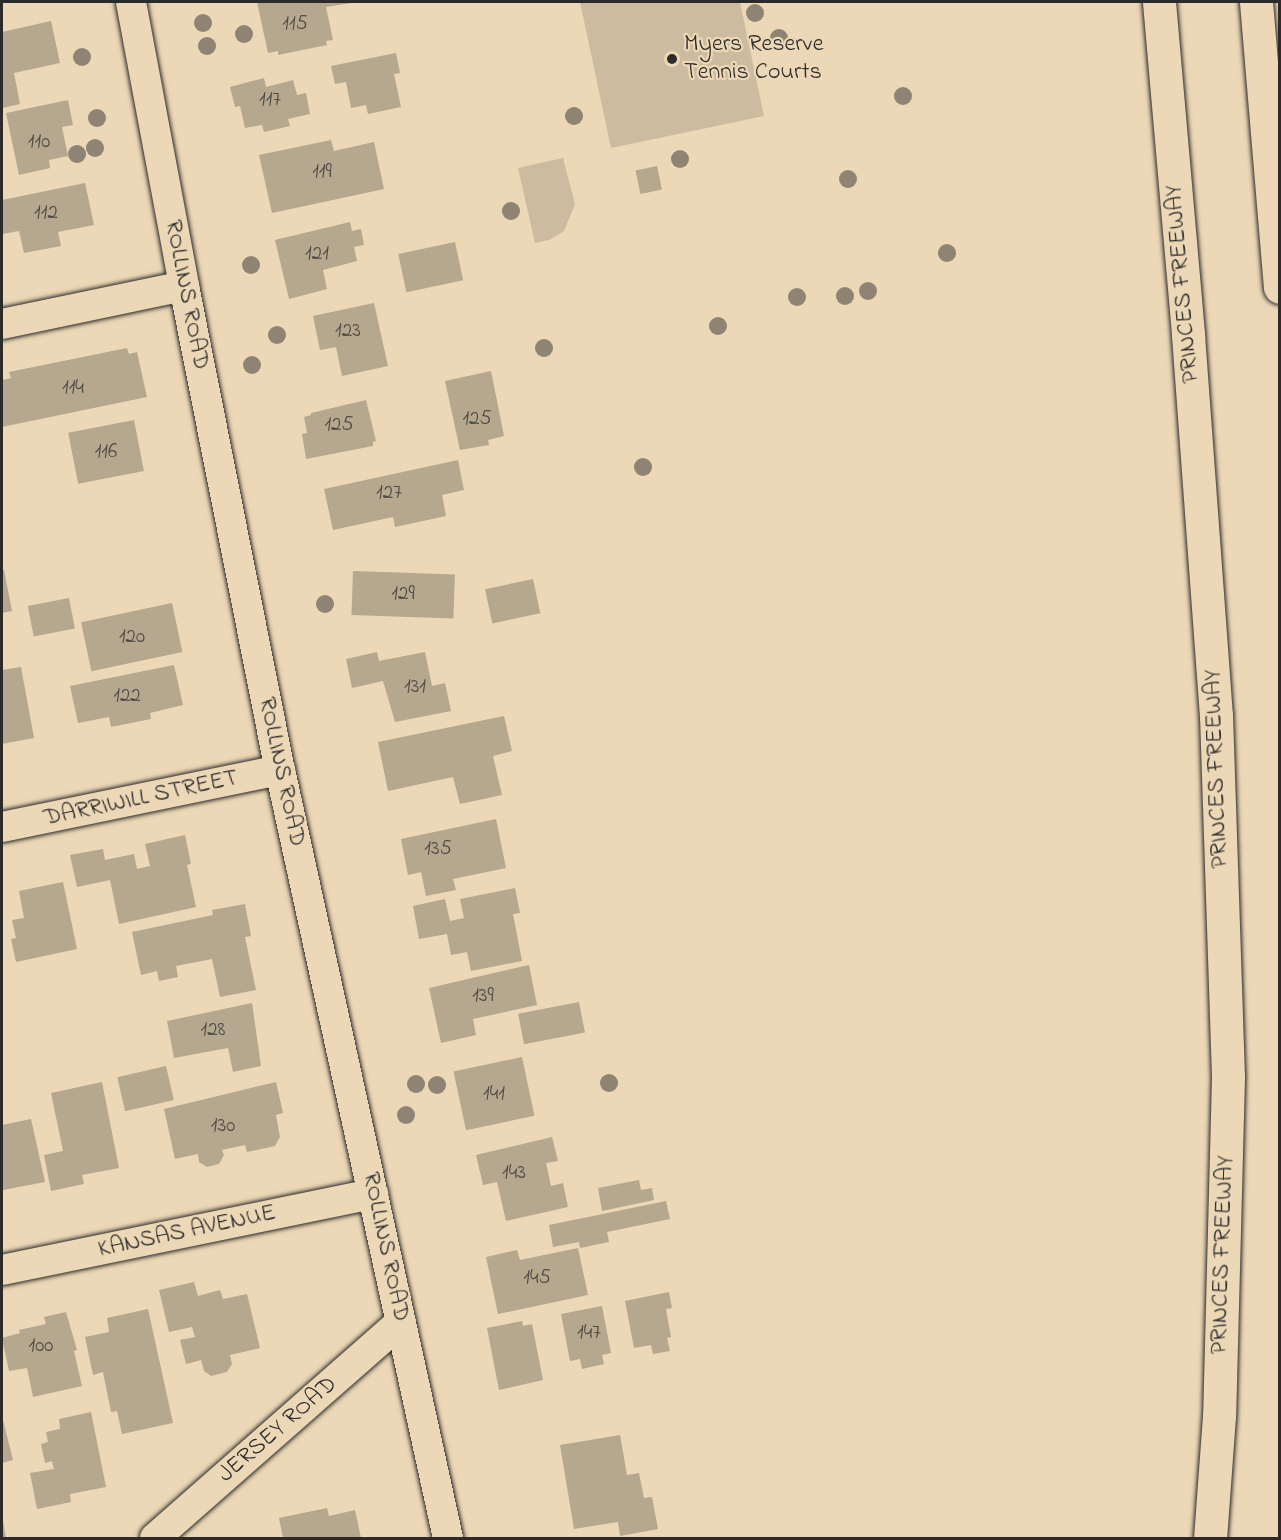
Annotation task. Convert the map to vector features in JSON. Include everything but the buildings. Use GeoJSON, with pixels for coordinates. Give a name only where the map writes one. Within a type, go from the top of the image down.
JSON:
{"type":"FeatureCollection","features":[{"type":"Feature","properties":{"kind":"highway","name":"PRINCES FREEWAY"},"geometry":{"type":"LineString","coordinates":[[1159,2],[1188,334],[1217,727],[1228,1077],[1219,1416],[1210,1539]]}},
{"type":"Feature","properties":{"kind":"highway"},"geometry":{"type":"LineString","coordinates":[[1256,2],[1280,287]]}},
{"type":"Feature","properties":{"kind":"street","name":"ROLLINS ROAD"},"geometry":{"type":"LineString","coordinates":[[131,2],[184,286],[280,770],[448,1539]]}},
{"type":"Feature","properties":{"kind":"street"},"geometry":{"type":"LineString","coordinates":[[2,324],[184,286]]}},
{"type":"Feature","properties":{"kind":"street","name":"DARRIWILL STREET"},"geometry":{"type":"LineString","coordinates":[[2,827],[280,770]]}},
{"type":"Feature","properties":{"kind":"street","name":"KANSAS AVENUE"},"geometry":{"type":"LineString","coordinates":[[2,1270],[373,1194]]}},
{"type":"Feature","properties":{"kind":"street","name":"JERSEY ROAD"},"geometry":{"type":"LineString","coordinates":[[155,1539],[401,1322]]}},
{"type":"Feature","properties":{"kind":"shaded area","name":"Myers Reserve Tennis Courts"},"geometry":{"type":"Polygon","coordinates":[[[580,2],[740,2],[764,116],[611,148],[580,2]]]}},
{"type":"Feature","properties":{"kind":"shaded area"},"geometry":{"type":"Polygon","coordinates":[[[563,158],[575,204],[564,231],[549,240],[535,243],[518,168],[563,158]]]}},
{"type":"Feature","properties":{"kind":"place","name":"Myers Reserve Tennis Courts"},"geometry":{"type":"Point","coordinates":[672,59]}}]}
